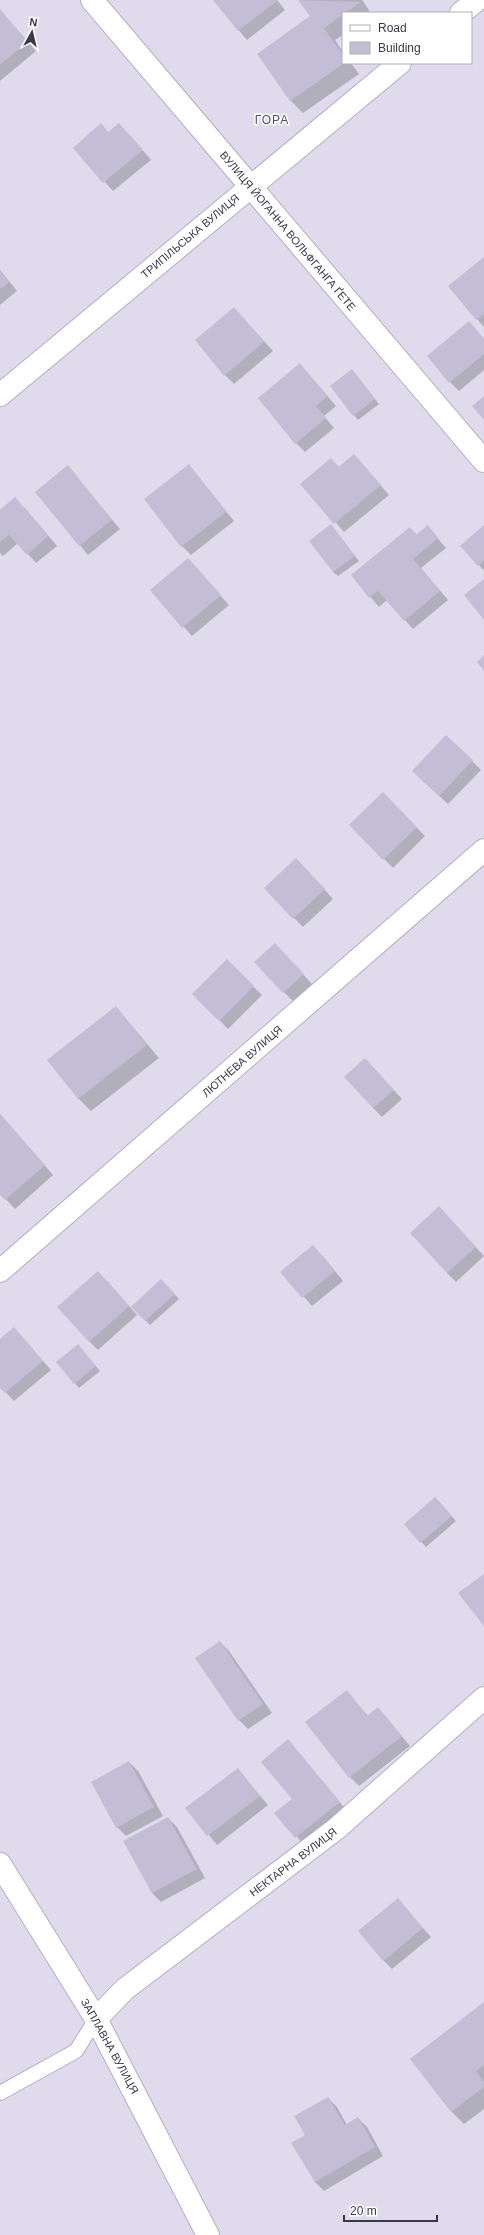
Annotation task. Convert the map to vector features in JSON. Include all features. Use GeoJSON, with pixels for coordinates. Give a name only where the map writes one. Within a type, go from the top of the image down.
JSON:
{"type":"FeatureCollection","features":[{"type":"Feature","properties":{"kind":"street","name":"ВУЛИЦЯ ЙОГАННА ВОЛЬФГАНГА ҐЕТЕ"},"geometry":{"type":"LineString","coordinates":[[92,0],[484,461]]}},
{"type":"Feature","properties":{"kind":"street"},"geometry":{"type":"LineString","coordinates":[[463,12],[477,0]]}},
{"type":"Feature","properties":{"kind":"street","name":"ТРИПІЛЬСЬКА ВУЛИЦЯ"},"geometry":{"type":"LineString","coordinates":[[0,395],[399,64]]}},
{"type":"Feature","properties":{"kind":"street","name":"ЛЮТНЕВА ВУЛИЦЯ"},"geometry":{"type":"LineString","coordinates":[[0,1271],[484,850]]}},
{"type":"Feature","properties":{"kind":"street","name":"НЕКТАРНА ВУЛИЦЯ"},"geometry":{"type":"LineString","coordinates":[[96,2019],[125,1989],[336,1829],[484,1698]]}},
{"type":"Feature","properties":{"kind":"street","name":"ЗАПЛАВНА ВУЛИЦЯ"},"geometry":{"type":"LineString","coordinates":[[0,1864],[96,2019],[208,2235]]}},
{"type":"Feature","properties":{"kind":"lane"},"geometry":{"type":"LineString","coordinates":[[0,2093],[76,2051],[96,2019]]}},
{"type":"Feature","properties":{"kind":"shaded area"},"geometry":{"type":"Polygon","coordinates":[[[0,0],[484,0],[484,2235],[0,2235],[0,0]]]}},
{"type":"Feature","properties":{"kind":"building"},"geometry":{"type":"Polygon","coordinates":[[[213,0],[278,0],[238,31],[213,0]]]}},
{"type":"Feature","properties":{"kind":"building"},"geometry":{"type":"Polygon","coordinates":[[[298,0],[361,2],[347,12],[342,12],[342,15],[324,28],[342,54],[343,64],[290,101],[257,54],[310,16],[298,0]]]}},
{"type":"Feature","properties":{"kind":"building"},"geometry":{"type":"Polygon","coordinates":[[[0,9],[27,42],[0,65],[0,9]]]}},
{"type":"Feature","properties":{"kind":"building"},"geometry":{"type":"Polygon","coordinates":[[[101,123],[108,132],[119,123],[143,150],[103,183],[73,148],[101,123]]]}},
{"type":"Feature","properties":{"kind":"building"},"geometry":{"type":"Polygon","coordinates":[[[484,257],[484,314],[476,320],[448,286],[484,257]]]}},
{"type":"Feature","properties":{"kind":"building"},"geometry":{"type":"Polygon","coordinates":[[[0,271],[9,282],[0,289],[0,271]]]}},
{"type":"Feature","properties":{"kind":"building"},"geometry":{"type":"Polygon","coordinates":[[[234,307],[264,342],[224,376],[195,340],[234,307]]]}},
{"type":"Feature","properties":{"kind":"building"},"geometry":{"type":"Polygon","coordinates":[[[469,321],[484,339],[484,354],[449,383],[427,356],[469,321]]]}},
{"type":"Feature","properties":{"kind":"building"},"geometry":{"type":"Polygon","coordinates":[[[300,363],[327,397],[316,406],[326,418],[295,444],[258,398],[300,363]]]}},
{"type":"Feature","properties":{"kind":"building"},"geometry":{"type":"Polygon","coordinates":[[[352,369],[375,399],[353,416],[330,386],[352,369]]]}},
{"type":"Feature","properties":{"kind":"building"},"geometry":{"type":"Polygon","coordinates":[[[484,396],[484,420],[472,406],[484,396]]]}},
{"type":"Feature","properties":{"kind":"building"},"geometry":{"type":"Polygon","coordinates":[[[354,454],[381,485],[334,524],[300,484],[331,458],[339,467],[354,454]]]}},
{"type":"Feature","properties":{"kind":"building"},"geometry":{"type":"Polygon","coordinates":[[[189,464],[226,512],[181,547],[144,499],[189,464]]]}},
{"type":"Feature","properties":{"kind":"building"},"geometry":{"type":"Polygon","coordinates":[[[68,465],[112,520],[79,546],[35,492],[68,465]]]}},
{"type":"Feature","properties":{"kind":"building"},"geometry":{"type":"Polygon","coordinates":[[[15,497],[48,536],[27,555],[9,535],[0,542],[0,510],[15,497]]]}},
{"type":"Feature","properties":{"kind":"building"},"geometry":{"type":"Polygon","coordinates":[[[331,524],[355,556],[333,572],[309,541],[331,524]]]}},
{"type":"Feature","properties":{"kind":"building"},"geometry":{"type":"Polygon","coordinates":[[[428,525],[438,538],[413,559],[440,591],[404,621],[378,591],[369,598],[351,575],[410,527],[416,535],[428,525]]]}},
{"type":"Feature","properties":{"kind":"building"},"geometry":{"type":"Polygon","coordinates":[[[484,525],[484,560],[478,566],[460,546],[484,525]]]}},
{"type":"Feature","properties":{"kind":"building"},"geometry":{"type":"Polygon","coordinates":[[[188,558],[221,595],[182,628],[150,590],[188,558]]]}},
{"type":"Feature","properties":{"kind":"building"},"geometry":{"type":"Polygon","coordinates":[[[484,579],[484,620],[464,595],[484,579]]]}},
{"type":"Feature","properties":{"kind":"building"},"geometry":{"type":"Polygon","coordinates":[[[484,655],[484,671],[477,662],[484,655]]]}},
{"type":"Feature","properties":{"kind":"building"},"geometry":{"type":"Polygon","coordinates":[[[446,735],[473,760],[439,796],[412,771],[446,735]]]}},
{"type":"Feature","properties":{"kind":"building"},"geometry":{"type":"Polygon","coordinates":[[[383,792],[417,827],[383,860],[349,825],[383,792]]]}},
{"type":"Feature","properties":{"kind":"building"},"geometry":{"type":"Polygon","coordinates":[[[296,858],[325,889],[293,919],[264,888],[296,858]]]}},
{"type":"Feature","properties":{"kind":"building"},"geometry":{"type":"Polygon","coordinates":[[[275,943],[304,974],[283,993],[254,962],[275,943]]]}},
{"type":"Feature","properties":{"kind":"building"},"geometry":{"type":"Polygon","coordinates":[[[227,959],[254,986],[219,1021],[192,994],[227,959]]]}},
{"type":"Feature","properties":{"kind":"building"},"geometry":{"type":"Polygon","coordinates":[[[116,1006],[147,1045],[78,1099],[47,1060],[116,1006]]]}},
{"type":"Feature","properties":{"kind":"building"},"geometry":{"type":"Polygon","coordinates":[[[365,1058],[394,1090],[373,1108],[344,1077],[365,1058]]]}},
{"type":"Feature","properties":{"kind":"building"},"geometry":{"type":"Polygon","coordinates":[[[0,1114],[45,1165],[5,1200],[0,1195],[0,1114]]]}},
{"type":"Feature","properties":{"kind":"building"},"geometry":{"type":"Polygon","coordinates":[[[439,1206],[476,1247],[447,1273],[410,1233],[439,1206]]]}},
{"type":"Feature","properties":{"kind":"building"},"geometry":{"type":"Polygon","coordinates":[[[313,1245],[335,1271],[302,1298],[280,1272],[313,1245]]]}},
{"type":"Feature","properties":{"kind":"building"},"geometry":{"type":"Polygon","coordinates":[[[98,1271],[129,1306],[89,1342],[57,1307],[98,1271]]]}},
{"type":"Feature","properties":{"kind":"building"},"geometry":{"type":"Polygon","coordinates":[[[161,1279],[175,1294],[145,1321],[131,1307],[161,1279]]]}},
{"type":"Feature","properties":{"kind":"building"},"geometry":{"type":"Polygon","coordinates":[[[14,1327],[43,1361],[5,1393],[0,1388],[0,1339],[14,1327]]]}},
{"type":"Feature","properties":{"kind":"building"},"geometry":{"type":"Polygon","coordinates":[[[78,1344],[96,1366],[74,1384],[56,1362],[78,1344]]]}},
{"type":"Feature","properties":{"kind":"building"},"geometry":{"type":"Polygon","coordinates":[[[435,1497],[452,1516],[420,1543],[404,1524],[435,1497]]]}},
{"type":"Feature","properties":{"kind":"building"},"geometry":{"type":"Polygon","coordinates":[[[484,1574],[484,1626],[458,1593],[484,1574]]]}},
{"type":"Feature","properties":{"kind":"building"},"geometry":{"type":"Polygon","coordinates":[[[220,1641],[263,1704],[238,1721],[195,1658],[220,1641]]]}},
{"type":"Feature","properties":{"kind":"building"},"geometry":{"type":"Polygon","coordinates":[[[347,1690],[367,1716],[378,1707],[402,1736],[349,1778],[305,1722],[347,1690]]]}},
{"type":"Feature","properties":{"kind":"building"},"geometry":{"type":"Polygon","coordinates":[[[288,1739],[340,1802],[295,1838],[274,1813],[292,1799],[261,1762],[288,1739]]]}},
{"type":"Feature","properties":{"kind":"building"},"geometry":{"type":"Polygon","coordinates":[[[129,1761],[154,1807],[116,1828],[91,1782],[129,1761]]]}},
{"type":"Feature","properties":{"kind":"building"},"geometry":{"type":"Polygon","coordinates":[[[238,1768],[260,1796],[207,1836],[185,1808],[238,1768]]]}},
{"type":"Feature","properties":{"kind":"building"},"geometry":{"type":"Polygon","coordinates":[[[168,1817],[197,1869],[152,1893],[123,1841],[168,1817]]]}},
{"type":"Feature","properties":{"kind":"building"},"geometry":{"type":"Polygon","coordinates":[[[398,1898],[423,1928],[383,1961],[358,1931],[398,1898]]]}},
{"type":"Feature","properties":{"kind":"building"},"geometry":{"type":"Polygon","coordinates":[[[484,2002],[484,2065],[476,2071],[484,2082],[484,2087],[451,2112],[410,2059],[484,2002]]]}},
{"type":"Feature","properties":{"kind":"building"},"geometry":{"type":"Polygon","coordinates":[[[328,2097],[345,2125],[358,2117],[375,2147],[315,2182],[291,2143],[305,2135],[294,2116],[328,2097]]]}},
{"type":"Feature","properties":{"kind":"district","name":"ГОРА"},"geometry":{"type":"Point","coordinates":[272,120]}}]}
